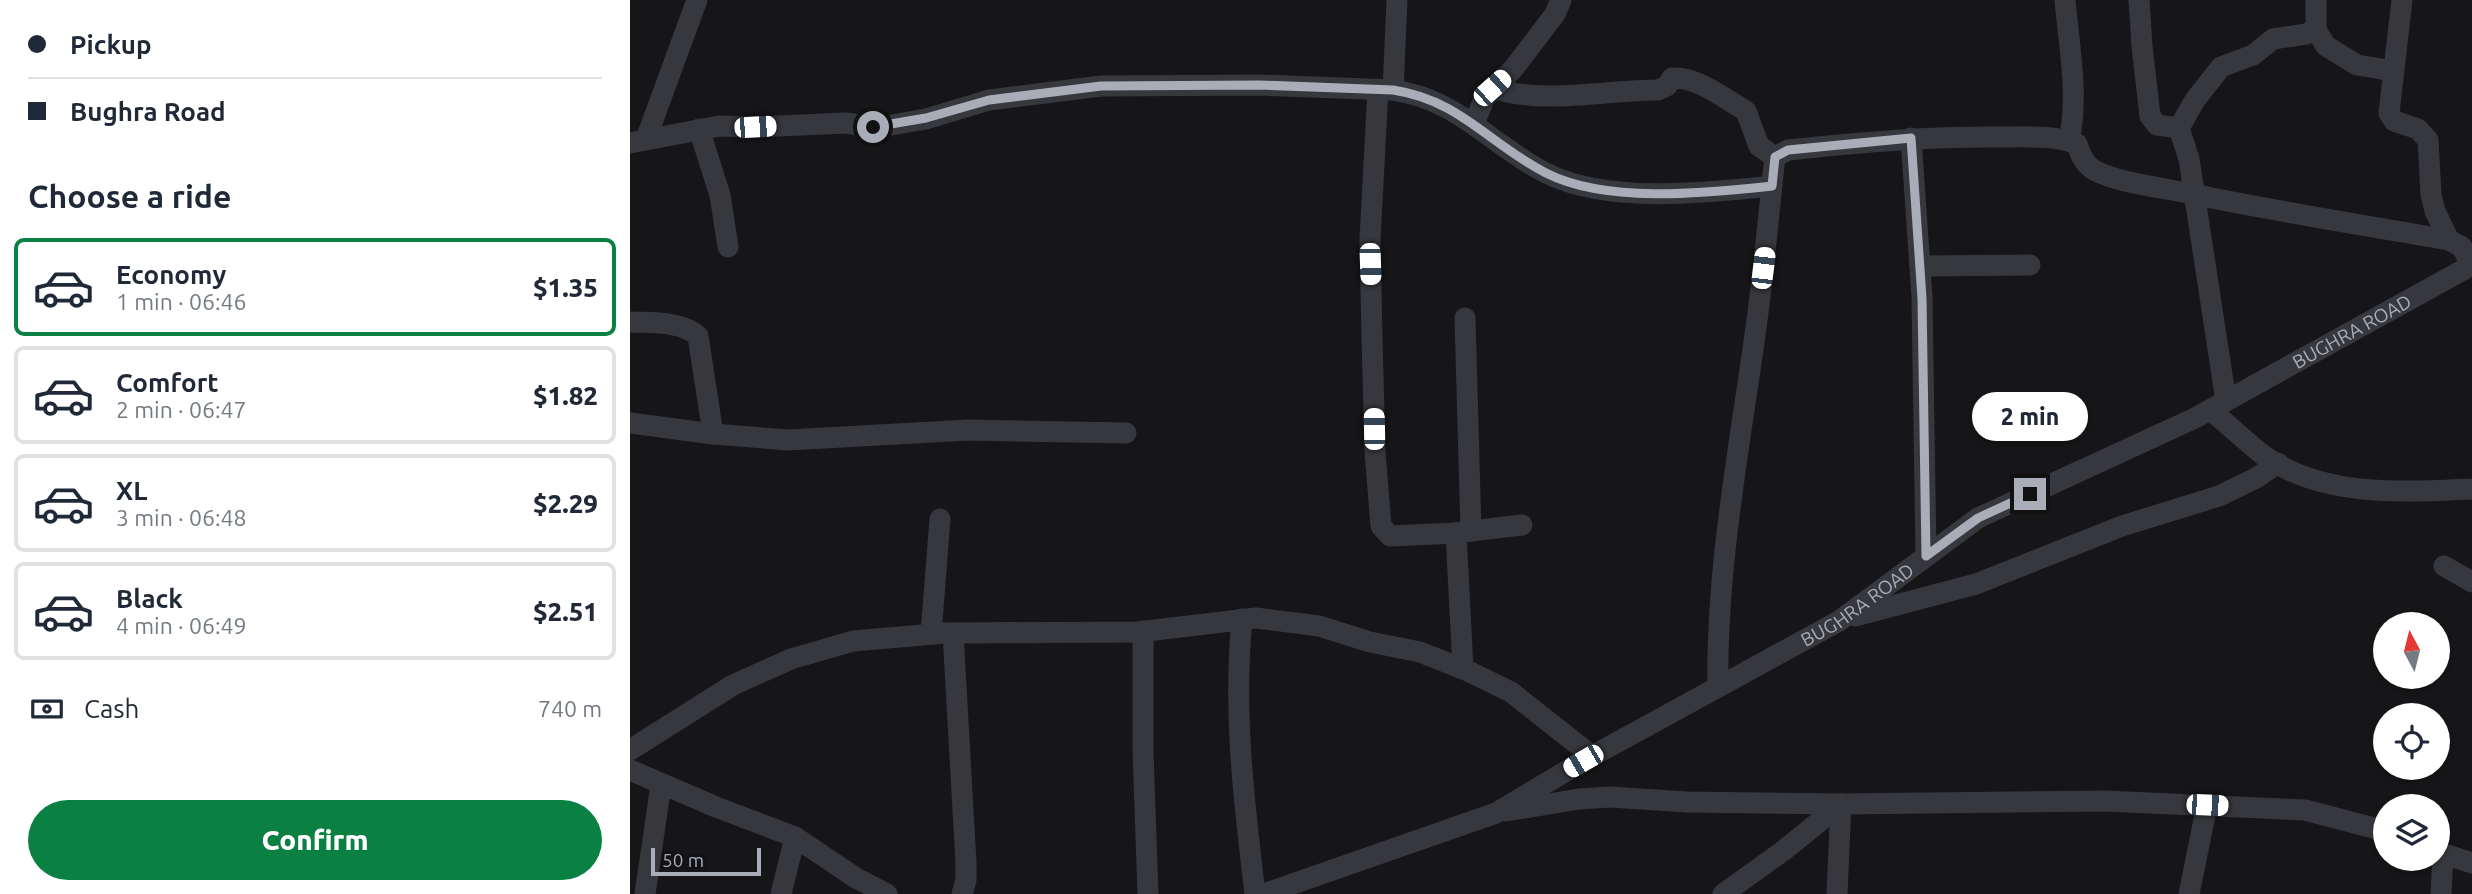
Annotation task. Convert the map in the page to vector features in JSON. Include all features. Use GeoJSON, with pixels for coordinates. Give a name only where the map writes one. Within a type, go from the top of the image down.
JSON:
{"type":"FeatureCollection","features":[{"type":"Feature","properties":{"kind":"street"},"geometry":{"type":"LineString","coordinates":[[638,141],[697,0]]}},
{"type":"Feature","properties":{"kind":"street"},"geometry":{"type":"LineString","coordinates":[[1397,0],[1370,239],[1375,452],[1381,526],[1390,536],[1401,537],[1522,525]]}},
{"type":"Feature","properties":{"kind":"street"},"geometry":{"type":"LineString","coordinates":[[1474,124],[1484,99],[1514,68],[1555,14],[1561,0]]}},
{"type":"Feature","properties":{"kind":"street"},"geometry":{"type":"LineString","coordinates":[[2065,0],[2072,74],[2073,125],[2069,141]]}},
{"type":"Feature","properties":{"kind":"street"},"geometry":{"type":"LineString","coordinates":[[2139,0],[2150,116],[2157,125],[2179,128]]}},
{"type":"Feature","properties":{"kind":"street"},"geometry":{"type":"LineString","coordinates":[[2316,0],[2316,30],[2326,46],[2363,67],[2394,71]]}},
{"type":"Feature","properties":{"kind":"street"},"geometry":{"type":"LineString","coordinates":[[2402,0],[2389,113],[2395,121],[2418,129],[2428,140],[2427,161],[2431,195],[2435,211],[2449,240]]}},
{"type":"Feature","properties":{"kind":"street"},"geometry":{"type":"LineString","coordinates":[[2316,30],[2273,39],[2253,55],[2221,67],[2195,100],[2179,128],[2187,149],[2194,194],[2218,405],[2263,455],[2317,482],[2379,491],[2472,489]]}},
{"type":"Feature","properties":{"kind":"street"},"geometry":{"type":"LineString","coordinates":[[1492,88],[1511,94],[1581,95],[1658,90],[1667,86],[1672,78],[1681,78],[1694,82],[1746,111],[1759,146],[1775,157]]}},
{"type":"Feature","properties":{"kind":"street"},"geometry":{"type":"LineString","coordinates":[[638,141],[719,126],[846,123],[886,126],[989,100],[1101,86],[1260,85],[1385,89],[1414,93],[1447,106],[1491,139],[1545,172],[1570,183],[1662,194],[1704,194],[1772,186]]}},
{"type":"Feature","properties":{"kind":"street"},"geometry":{"type":"LineString","coordinates":[[699,129],[720,195],[729,247]]}},
{"type":"Feature","properties":{"kind":"street"},"geometry":{"type":"LineString","coordinates":[[1775,157],[1788,150],[1911,138],[2032,137],[2069,141],[2077,144],[2081,157],[2095,170],[2119,178],[2241,205],[2449,240],[2462,247],[2472,265]]}},
{"type":"Feature","properties":{"kind":"street"},"geometry":{"type":"LineString","coordinates":[[1911,138],[1920,266],[1926,556]]}},
{"type":"Feature","properties":{"kind":"street"},"geometry":{"type":"LineString","coordinates":[[1718,687],[1717,632],[1735,472],[1755,339],[1775,157]]}},
{"type":"Feature","properties":{"kind":"street"},"geometry":{"type":"LineString","coordinates":[[1920,266],[2030,265]]}},
{"type":"Feature","properties":{"kind":"street","name":"BUGHRA ROAD"},"geometry":{"type":"LineString","coordinates":[[1264,894],[1496,813],[1592,756],[1839,621],[1978,518],[2218,405],[2472,265]]}},
{"type":"Feature","properties":{"kind":"street"},"geometry":{"type":"LineString","coordinates":[[1462,669],[1465,318]]}},
{"type":"Feature","properties":{"kind":"street"},"geometry":{"type":"LineString","coordinates":[[630,322],[681,327],[692,330],[698,336],[713,434]]}},
{"type":"Feature","properties":{"kind":"street"},"geometry":{"type":"LineString","coordinates":[[630,423],[788,440],[969,430],[1126,433]]}},
{"type":"Feature","properties":{"kind":"street"},"geometry":{"type":"LineString","coordinates":[[1839,621],[1976,584],[2122,526],[2219,496],[2256,478],[2278,463]]}},
{"type":"Feature","properties":{"kind":"street"},"geometry":{"type":"LineString","coordinates":[[931,634],[940,519]]}},
{"type":"Feature","properties":{"kind":"street"},"geometry":{"type":"LineString","coordinates":[[2444,566],[2472,582]]}},
{"type":"Feature","properties":{"kind":"street"},"geometry":{"type":"LineString","coordinates":[[630,750],[733,685],[791,659],[853,641],[953,633],[1143,631],[1256,618],[1319,626],[1370,642],[1420,652],[1462,669],[1511,692],[1592,756]]}},
{"type":"Feature","properties":{"kind":"street"},"geometry":{"type":"LineString","coordinates":[[1242,620],[1237,666],[1239,751],[1255,894]]}},
{"type":"Feature","properties":{"kind":"street"},"geometry":{"type":"LineString","coordinates":[[1143,631],[1143,751],[1148,894]]}},
{"type":"Feature","properties":{"kind":"street"},"geometry":{"type":"LineString","coordinates":[[953,633],[966,863],[966,880],[962,894]]}},
{"type":"Feature","properties":{"kind":"street"},"geometry":{"type":"LineString","coordinates":[[630,771],[794,837],[856,878],[887,894]]}},
{"type":"Feature","properties":{"kind":"street"},"geometry":{"type":"LineString","coordinates":[[645,894],[661,785]]}},
{"type":"Feature","properties":{"kind":"street"},"geometry":{"type":"LineString","coordinates":[[1496,813],[1579,799],[1610,797],[1687,802],[1841,804],[2105,800],[2305,810],[2373,828]]}},
{"type":"Feature","properties":{"kind":"street"},"geometry":{"type":"LineString","coordinates":[[1723,894],[1783,851],[1841,804]]}},
{"type":"Feature","properties":{"kind":"street"},"geometry":{"type":"LineString","coordinates":[[1837,894],[1841,804]]}},
{"type":"Feature","properties":{"kind":"street"},"geometry":{"type":"LineString","coordinates":[[2189,894],[2207,805]]}},
{"type":"Feature","properties":{"kind":"street"},"geometry":{"type":"LineString","coordinates":[[782,894],[794,837]]}},
{"type":"Feature","properties":{"kind":"street"},"geometry":{"type":"LineString","coordinates":[[2450,856],[2472,863]]}},
{"type":"Feature","properties":{"kind":"street"},"geometry":{"type":"LineString","coordinates":[[2440,871],[2441,894]]}},
{"type":"Feature","properties":{"kind":"route"},"geometry":{"type":"LineString","coordinates":[[873,127],[926,118],[989,100],[1101,86],[1260,85],[1393,90],[1414,93],[1447,106],[1491,139],[1545,172],[1570,183],[1662,194],[1704,194],[1772,186],[1775,157],[1788,150],[1911,138],[1922,298],[1926,556],[1978,518],[2030,494]]}}]}
